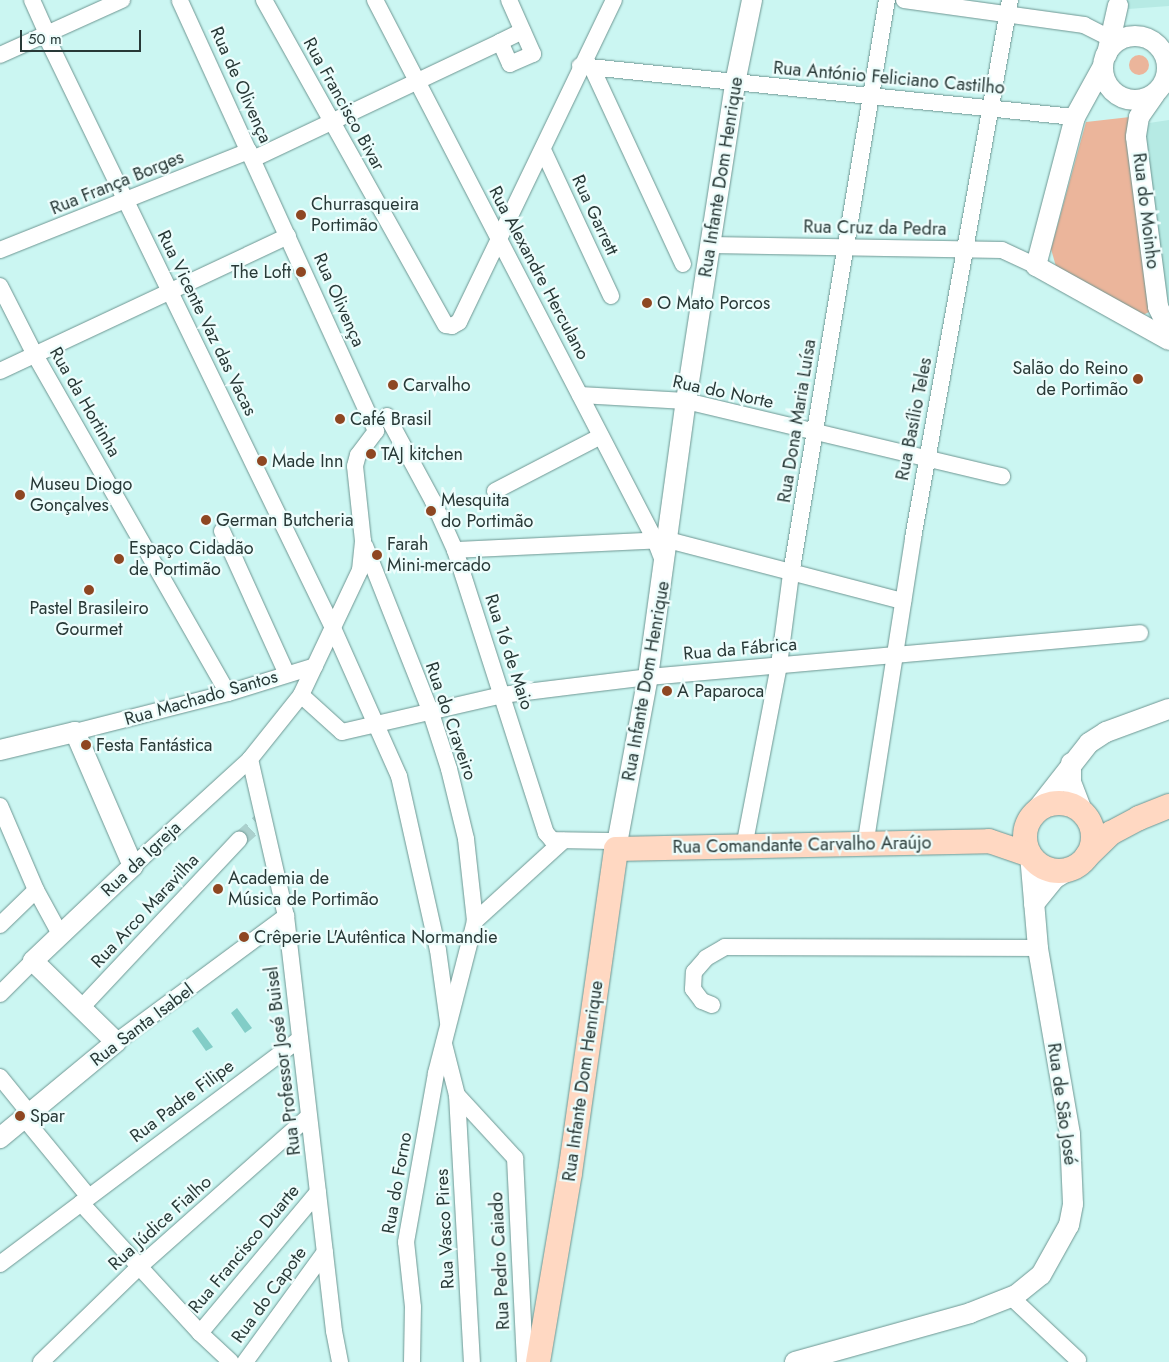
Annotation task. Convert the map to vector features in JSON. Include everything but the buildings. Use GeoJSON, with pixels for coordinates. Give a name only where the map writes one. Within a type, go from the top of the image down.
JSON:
{"type":"FeatureCollection","features":[{"type":"Feature","properties":{"kind":"main road"},"geometry":{"type":"LineString","coordinates":[[989,841],[1031,817],[1045,806],[1062,803],[1083,813],[1116,819],[1139,818]]}},
{"type":"Feature","properties":{"kind":"main road"},"geometry":{"type":"LineString","coordinates":[[989,841],[1030,855],[1048,869],[1078,863],[1111,833],[1139,818],[1169,806]]}},
{"type":"Feature","properties":{"kind":"main road"},"geometry":{"type":"LineString","coordinates":[[1078,863],[1093,834],[1083,813]]}},
{"type":"Feature","properties":{"kind":"main road"},"geometry":{"type":"LineString","coordinates":[[1030,855],[1025,839],[1031,817]]}},
{"type":"Feature","properties":{"kind":"main road","name":"Rua Comandante Carvalho Araújo"},"geometry":{"type":"LineString","coordinates":[[617,845],[865,846],[989,841]]}},
{"type":"Feature","properties":{"kind":"main road","name":"Rua Infante Dom Henrique"},"geometry":{"type":"LineString","coordinates":[[538,1362],[570,1173],[617,845]]}},
{"type":"Feature","properties":{"kind":"street","name":"Rua Vicente Vaz das Vacas"},"geometry":{"type":"LineString","coordinates":[[32,0],[46,34],[333,628],[399,776],[438,950],[448,1022]]}},
{"type":"Feature","properties":{"kind":"street"},"geometry":{"type":"LineString","coordinates":[[0,54],[122,0]]}},
{"type":"Feature","properties":{"kind":"street","name":"Rua de Olivença"},"geometry":{"type":"LineString","coordinates":[[180,0],[251,155]]}},
{"type":"Feature","properties":{"kind":"street","name":"Rua Francisco Bivar"},"geometry":{"type":"LineString","coordinates":[[264,0],[330,123],[446,325],[452,326],[459,322],[498,241]]}},
{"type":"Feature","properties":{"kind":"street","name":"Rua Alexandre Herculano"},"geometry":{"type":"LineString","coordinates":[[375,0],[498,241],[601,436],[661,540]]}},
{"type":"Feature","properties":{"kind":"street"},"geometry":{"type":"LineString","coordinates":[[500,42],[510,64],[533,54],[509,0]]}},
{"type":"Feature","properties":{"kind":"street"},"geometry":{"type":"LineString","coordinates":[[498,241],[586,67],[614,0]]}},
{"type":"Feature","properties":{"kind":"street","name":"Rua Infante Dom Henrique"},"geometry":{"type":"LineString","coordinates":[[617,845],[648,678],[665,566],[661,540],[686,401],[736,83],[752,0]]}},
{"type":"Feature","properties":{"kind":"street","name":"Rua Dona Maria Luísa"},"geometry":{"type":"LineString","coordinates":[[744,847],[779,665],[791,574],[816,434],[887,0]]}},
{"type":"Feature","properties":{"kind":"street"},"geometry":{"type":"LineString","coordinates":[[904,0],[1008,8],[1084,25],[1107,52]]}},
{"type":"Feature","properties":{"kind":"street"},"geometry":{"type":"LineString","coordinates":[[1117,2],[1133,36]]}},
{"type":"Feature","properties":{"kind":"street"},"geometry":{"type":"LineString","coordinates":[[1117,2],[1107,52],[1108,85],[1122,98],[1136,101],[1155,94],[1166,78],[1165,57],[1152,41],[1133,36],[1120,40],[1107,52],[1075,117],[1036,266],[1167,335]]}},
{"type":"Feature","properties":{"kind":"street","name":"Rua Basílio Teles"},"geometry":{"type":"LineString","coordinates":[[865,846],[927,458],[992,108],[1008,8]]}},
{"type":"Feature","properties":{"kind":"street","name":"Rua França Borges"},"geometry":{"type":"LineString","coordinates":[[0,250],[330,123],[523,32]]}},
{"type":"Feature","properties":{"kind":"street"},"geometry":{"type":"LineString","coordinates":[[586,67],[683,264]]}},
{"type":"Feature","properties":{"kind":"street","name":"Rua António Feliciano Castilho"},"geometry":{"type":"LineString","coordinates":[[586,67],[870,98],[1075,117]]}},
{"type":"Feature","properties":{"kind":"street","name":"Rua do Moinho"},"geometry":{"type":"LineString","coordinates":[[1155,94],[1139,118],[1136,137],[1158,307],[1167,335]]}},
{"type":"Feature","properties":{"kind":"street","name":"Rua Garrett"},"geometry":{"type":"LineString","coordinates":[[543,150],[611,296]]}},
{"type":"Feature","properties":{"kind":"street","name":"Rua Olivença"},"geometry":{"type":"LineString","coordinates":[[251,155],[376,431],[358,455],[355,466],[363,540]]}},
{"type":"Feature","properties":{"kind":"street"},"geometry":{"type":"LineString","coordinates":[[0,372],[169,289],[288,236]]}},
{"type":"Feature","properties":{"kind":"street","name":"Rua Cruz da Pedra"},"geometry":{"type":"LineString","coordinates":[[710,245],[1002,250],[1036,266]]}},
{"type":"Feature","properties":{"kind":"street","name":"Rua da Hortinha"},"geometry":{"type":"LineString","coordinates":[[0,286],[35,355],[228,692]]}},
{"type":"Feature","properties":{"kind":"street"},"geometry":{"type":"LineString","coordinates":[[1132,318],[1147,321],[1154,318],[1158,307]]}},
{"type":"Feature","properties":{"kind":"street","name":"Rua do Norte"},"geometry":{"type":"LineString","coordinates":[[580,395],[686,401],[816,434],[1002,476]]}},
{"type":"Feature","properties":{"kind":"street","name":"Rua 16 de Maio"},"geometry":{"type":"LineString","coordinates":[[388,416],[433,501],[454,550],[546,833],[552,840],[563,841]]}},
{"type":"Feature","properties":{"kind":"street"},"geometry":{"type":"LineString","coordinates":[[495,492],[601,436]]}},
{"type":"Feature","properties":{"kind":"street"},"geometry":{"type":"LineString","coordinates":[[222,531],[288,674]]}},
{"type":"Feature","properties":{"kind":"street","name":"Rua da Igreja"},"geometry":{"type":"LineString","coordinates":[[33,961],[250,759],[301,695],[360,570],[363,540]]}},
{"type":"Feature","properties":{"kind":"street","name":"Rua do Craveiro"},"geometry":{"type":"LineString","coordinates":[[363,540],[430,710],[449,769],[466,839],[475,921]]}},
{"type":"Feature","properties":{"kind":"street"},"geometry":{"type":"LineString","coordinates":[[454,550],[661,540],[903,601]]}},
{"type":"Feature","properties":{"kind":"street","name":"Rua da Fábrica"},"geometry":{"type":"LineString","coordinates":[[301,695],[342,732],[430,710],[502,695],[779,665],[1140,633]]}},
{"type":"Feature","properties":{"kind":"street","name":"Rua Machado Santos"},"geometry":{"type":"LineString","coordinates":[[0,750],[228,692],[315,666]]}},
{"type":"Feature","properties":{"kind":"street"},"geometry":{"type":"LineString","coordinates":[[1031,817],[1071,763],[1089,743],[1106,732],[1169,709]]}},
{"type":"Feature","properties":{"kind":"street"},"geometry":{"type":"LineString","coordinates":[[75,732],[133,866]]}},
{"type":"Feature","properties":{"kind":"street","name":"Rua Professor José Buisel"},"geometry":{"type":"LineString","coordinates":[[250,759],[262,820],[286,916],[308,1117],[340,1362]]}},
{"type":"Feature","properties":{"kind":"street"},"geometry":{"type":"LineString","coordinates":[[1071,763],[1071,782],[1083,813]]}},
{"type":"Feature","properties":{"kind":"street"},"geometry":{"type":"LineString","coordinates":[[2,817],[36,890],[60,934]]}},
{"type":"Feature","properties":{"kind":"street","name":"Rua Arco Maravilha"},"geometry":{"type":"LineString","coordinates":[[81,1008],[239,840]]}},
{"type":"Feature","properties":{"kind":"street"},"geometry":{"type":"LineString","coordinates":[[475,921],[563,841],[617,845]]}},
{"type":"Feature","properties":{"kind":"street","name":"Rua de São José"},"geometry":{"type":"LineString","coordinates":[[795,1362],[956,1317],[1010,1297],[1041,1275],[1068,1225],[1073,1204],[1070,1134],[1038,948],[1030,855]]}},
{"type":"Feature","properties":{"kind":"street"},"geometry":{"type":"LineString","coordinates":[[1034,904],[1054,879],[1078,863]]}},
{"type":"Feature","properties":{"kind":"street"},"geometry":{"type":"LineString","coordinates":[[0,925],[36,890]]}},
{"type":"Feature","properties":{"kind":"street","name":"Rua Santa Isabel"},"geometry":{"type":"LineString","coordinates":[[0,1138],[116,1042],[286,916]]}},
{"type":"Feature","properties":{"kind":"street","name":"Rua do Forno"},"geometry":{"type":"LineString","coordinates":[[412,1362],[413,1307],[406,1242],[443,1042],[475,921]]}},
{"type":"Feature","properties":{"kind":"street"},"geometry":{"type":"LineString","coordinates":[[712,1005],[702,1001],[693,989],[694,972],[706,958],[724,947],[1038,948]]}},
{"type":"Feature","properties":{"kind":"street"},"geometry":{"type":"LineString","coordinates":[[0,994],[33,961],[116,1042]]}},
{"type":"Feature","properties":{"kind":"street","name":"Rua Padre Filipe"},"geometry":{"type":"LineString","coordinates":[[0,1264],[84,1199],[300,1039]]}},
{"type":"Feature","properties":{"kind":"street","name":"Rua Vasco Pires"},"geometry":{"type":"LineString","coordinates":[[443,1042],[457,1095],[472,1362]]}},
{"type":"Feature","properties":{"kind":"street"},"geometry":{"type":"LineString","coordinates":[[0,1077],[84,1199],[139,1267],[200,1333],[231,1362]]}},
{"type":"Feature","properties":{"kind":"street","name":"Rua Pedro Caiado"},"geometry":{"type":"LineString","coordinates":[[457,1095],[516,1158],[524,1362]]}},
{"type":"Feature","properties":{"kind":"street","name":"Rua Júdice Fialho"},"geometry":{"type":"LineString","coordinates":[[41,1362],[139,1267],[308,1117]]}},
{"type":"Feature","properties":{"kind":"street","name":"Rua Francisco Duarte"},"geometry":{"type":"LineString","coordinates":[[200,1333],[318,1192]]}},
{"type":"Feature","properties":{"kind":"street","name":"Rua do Capote"},"geometry":{"type":"LineString","coordinates":[[245,1362],[325,1252]]}},
{"type":"Feature","properties":{"kind":"street"},"geometry":{"type":"LineString","coordinates":[[1010,1297],[1078,1360]]}},
{"type":"Feature","properties":{"kind":"shaded area"},"geometry":{"type":"Polygon","coordinates":[[[1127,0],[1169,0],[1169,6],[1128,9],[1127,0]]]}},
{"type":"Feature","properties":{"kind":"shaded area"},"geometry":{"type":"Polygon","coordinates":[[[1139,55],[1146,58],[1149,65],[1146,72],[1139,75],[1132,72],[1129,65],[1132,58],[1139,55]]]}},
{"type":"Feature","properties":{"kind":"shaded area"},"geometry":{"type":"Polygon","coordinates":[[[1130,117],[1151,311],[1143,315],[1057,270],[1051,249],[1086,122],[1130,117]]]}},
{"type":"Feature","properties":{"kind":"shaded area"},"geometry":{"type":"Polygon","coordinates":[[[1169,120],[1169,311],[1145,135],[1149,123],[1169,120]]]}},
{"type":"Feature","properties":{"kind":"water"},"geometry":{"type":"Polygon","coordinates":[[[237,1008],[252,1028],[245,1033],[231,1013],[237,1008]]]}},
{"type":"Feature","properties":{"kind":"water"},"geometry":{"type":"Polygon","coordinates":[[[198,1027],[213,1047],[206,1051],[192,1031],[198,1027]]]}},
{"type":"Feature","properties":{"kind":"tunnel"},"geometry":{"type":"LineString","coordinates":[[239,840],[260,822]]}},
{"type":"Feature","properties":{"kind":"place","name":"Churrasqueira Portimão"},"geometry":{"type":"Point","coordinates":[301,215]}},
{"type":"Feature","properties":{"kind":"place","name":"The Loft"},"geometry":{"type":"Point","coordinates":[301,272]}},
{"type":"Feature","properties":{"kind":"place","name":"O Mato Porcos"},"geometry":{"type":"Point","coordinates":[647,303]}},
{"type":"Feature","properties":{"kind":"place","name":"Salão do Reino de Portimão"},"geometry":{"type":"Point","coordinates":[1138,379]}},
{"type":"Feature","properties":{"kind":"place","name":"Carvalho"},"geometry":{"type":"Point","coordinates":[393,385]}},
{"type":"Feature","properties":{"kind":"place","name":"Café Brasil"},"geometry":{"type":"Point","coordinates":[340,419]}},
{"type":"Feature","properties":{"kind":"place","name":"TAJ kitchen"},"geometry":{"type":"Point","coordinates":[371,454]}},
{"type":"Feature","properties":{"kind":"place","name":"Made Inn"},"geometry":{"type":"Point","coordinates":[262,461]}},
{"type":"Feature","properties":{"kind":"place","name":"Museu Diogo Gonçalves"},"geometry":{"type":"Point","coordinates":[20,495]}},
{"type":"Feature","properties":{"kind":"place","name":"Mesquita do Portimão"},"geometry":{"type":"Point","coordinates":[431,511]}},
{"type":"Feature","properties":{"kind":"place","name":"German Butcheria"},"geometry":{"type":"Point","coordinates":[206,520]}},
{"type":"Feature","properties":{"kind":"place","name":"Farah Mini-mercado"},"geometry":{"type":"Point","coordinates":[377,555]}},
{"type":"Feature","properties":{"kind":"place","name":"Espaço Cidadão de Portimão"},"geometry":{"type":"Point","coordinates":[119,559]}},
{"type":"Feature","properties":{"kind":"place","name":"Pastel Brasileiro Gourmet"},"geometry":{"type":"Point","coordinates":[89,590]}},
{"type":"Feature","properties":{"kind":"place","name":"A Paparoca"},"geometry":{"type":"Point","coordinates":[667,691]}},
{"type":"Feature","properties":{"kind":"place","name":"Festa Fantástica"},"geometry":{"type":"Point","coordinates":[86,745]}},
{"type":"Feature","properties":{"kind":"place","name":"Academia de Música de Portimão"},"geometry":{"type":"Point","coordinates":[218,889]}},
{"type":"Feature","properties":{"kind":"place","name":"Crêperie L'Autêntica Normandie"},"geometry":{"type":"Point","coordinates":[244,937]}},
{"type":"Feature","properties":{"kind":"place","name":"Spar"},"geometry":{"type":"Point","coordinates":[20,1116]}}]}
